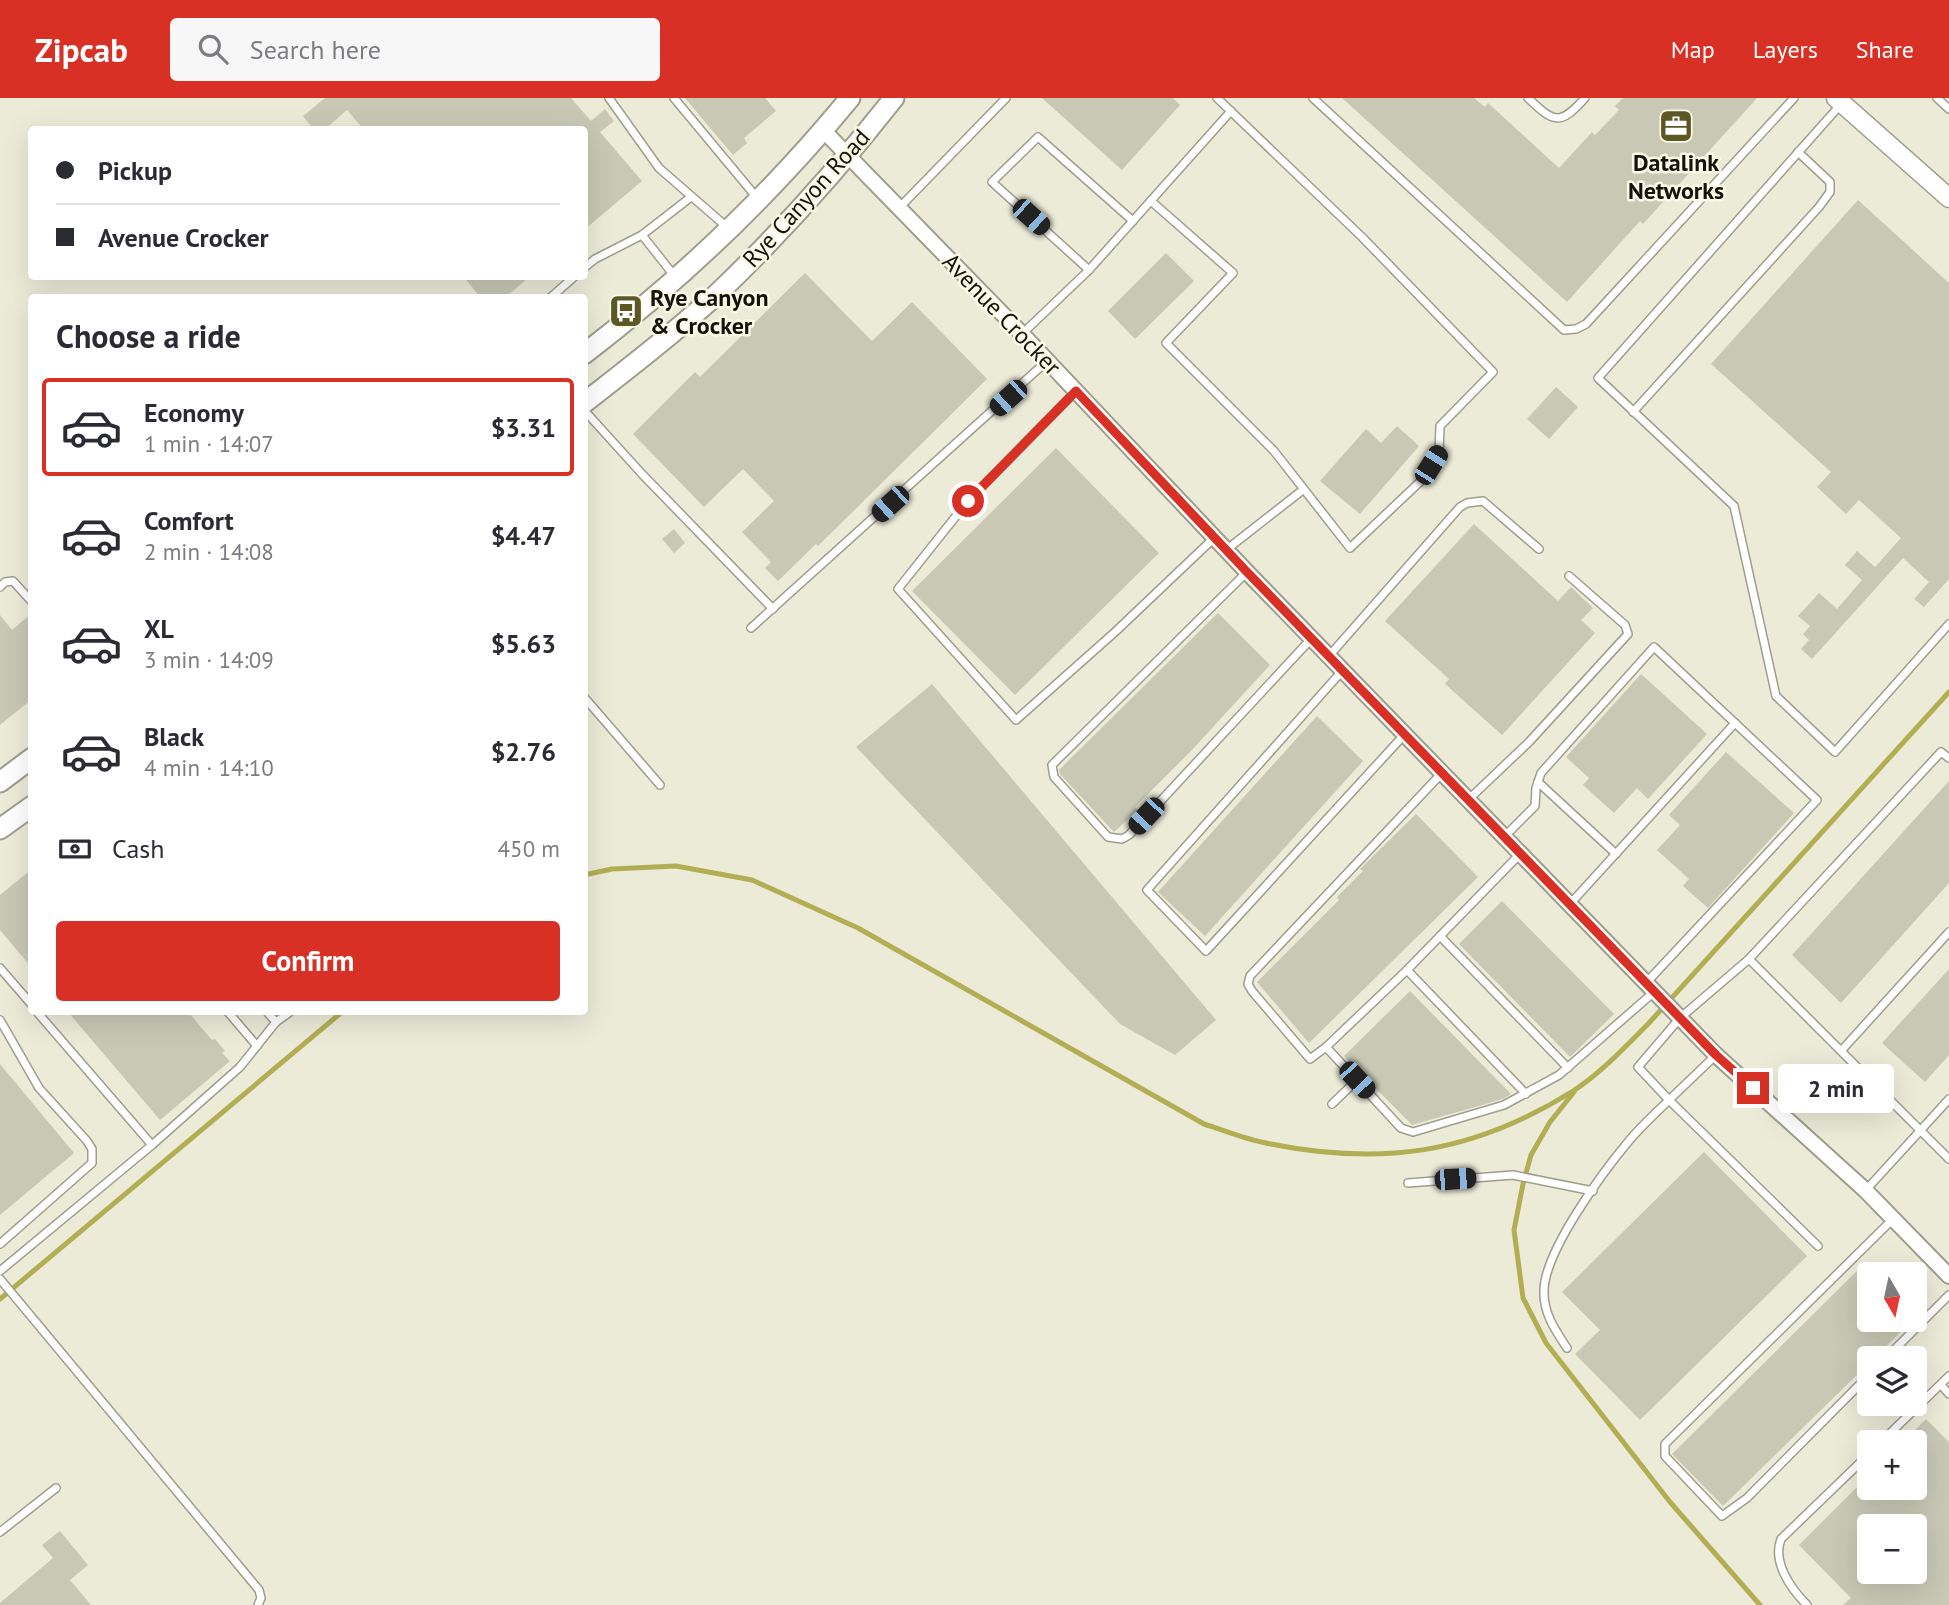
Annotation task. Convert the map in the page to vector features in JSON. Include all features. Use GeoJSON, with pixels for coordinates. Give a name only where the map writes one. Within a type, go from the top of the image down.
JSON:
{"type":"FeatureCollection","features":[{"type":"Feature","properties":{"kind":"main road","name":"Rye Canyon Road"},"geometry":{"type":"LineString","coordinates":[[588,351],[641,310],[728,229],[850,98]]}},
{"type":"Feature","properties":{"kind":"main road","name":"Rye Canyon Road"},"geometry":{"type":"LineString","coordinates":[[588,400],[715,295],[769,243],[848,156],[894,98]]}},
{"type":"Feature","properties":{"kind":"main road"},"geometry":{"type":"LineString","coordinates":[[0,782],[28,761]]}},
{"type":"Feature","properties":{"kind":"main road"},"geometry":{"type":"LineString","coordinates":[[0,829],[28,809]]}},
{"type":"Feature","properties":{"kind":"street"},"geometry":{"type":"LineString","coordinates":[[1842,100],[1949,198]]}},
{"type":"Feature","properties":{"kind":"street","name":"Avenue Crocker"},"geometry":{"type":"LineString","coordinates":[[823,130],[1716,1055],[1865,1190],[1949,1276]]}},
{"type":"Feature","properties":{"kind":"lane"},"geometry":{"type":"LineString","coordinates":[[609,98],[659,168],[728,229]]}},
{"type":"Feature","properties":{"kind":"lane"},"geometry":{"type":"LineString","coordinates":[[674,98],[758,199]]}},
{"type":"Feature","properties":{"kind":"lane"},"geometry":{"type":"LineString","coordinates":[[899,208],[1006,98]]}},
{"type":"Feature","properties":{"kind":"lane"},"geometry":{"type":"LineString","coordinates":[[1150,201],[1233,274],[1166,343],[1274,451],[1350,548],[1424,478],[1439,453],[1440,426],[1493,372],[1362,237],[1217,98]]}},
{"type":"Feature","properties":{"kind":"lane"},"geometry":{"type":"LineString","coordinates":[[1313,98],[1564,330],[1576,329],[1586,324],[1794,98]]}},
{"type":"Feature","properties":{"kind":"lane"},"geometry":{"type":"LineString","coordinates":[[1528,98],[1543,112],[1560,118],[1569,115],[1585,98]]}},
{"type":"Feature","properties":{"kind":"lane"},"geometry":{"type":"LineString","coordinates":[[1937,98],[1949,110]]}},
{"type":"Feature","properties":{"kind":"lane"},"geometry":{"type":"LineString","coordinates":[[1842,100],[1598,378],[1734,506],[1776,696],[1835,752],[1949,624]]}},
{"type":"Feature","properties":{"kind":"lane"},"geometry":{"type":"LineString","coordinates":[[1022,334],[1089,270],[1231,111]]}},
{"type":"Feature","properties":{"kind":"lane"},"geometry":{"type":"LineString","coordinates":[[1089,270],[992,182],[1038,137],[1133,221]]}},
{"type":"Feature","properties":{"kind":"lane"},"geometry":{"type":"LineString","coordinates":[[1633,412],[1830,192],[1830,182],[1798,152]]}},
{"type":"Feature","properties":{"kind":"lane"},"geometry":{"type":"LineString","coordinates":[[588,265],[642,235],[691,197]]}},
{"type":"Feature","properties":{"kind":"lane"},"geometry":{"type":"LineString","coordinates":[[642,235],[676,278]]}},
{"type":"Feature","properties":{"kind":"lane"},"geometry":{"type":"LineString","coordinates":[[555,294],[570,280]]}},
{"type":"Feature","properties":{"kind":"lane"},"geometry":{"type":"LineString","coordinates":[[751,628],[1047,360]]}},
{"type":"Feature","properties":{"kind":"lane"},"geometry":{"type":"LineString","coordinates":[[1076,391],[968,501],[898,589],[1016,720],[1115,632],[1214,537]]}},
{"type":"Feature","properties":{"kind":"lane"},"geometry":{"type":"LineString","coordinates":[[588,414],[773,609]]}},
{"type":"Feature","properties":{"kind":"lane"},"geometry":{"type":"LineString","coordinates":[[1226,550],[1304,489]]}},
{"type":"Feature","properties":{"kind":"lane"},"geometry":{"type":"LineString","coordinates":[[1329,656],[1466,503],[1483,501],[1539,549]]}},
{"type":"Feature","properties":{"kind":"lane"},"geometry":{"type":"LineString","coordinates":[[1247,572],[1052,765],[1054,777],[1108,837],[1122,839],[1129,835],[1311,638]]}},
{"type":"Feature","properties":{"kind":"lane"},"geometry":{"type":"LineString","coordinates":[[1468,800],[1528,741],[1628,634],[1625,625],[1569,576]]}},
{"type":"Feature","properties":{"kind":"lane"},"geometry":{"type":"LineString","coordinates":[[0,587],[13,580],[28,597]]}},
{"type":"Feature","properties":{"kind":"lane"},"geometry":{"type":"LineString","coordinates":[[1326,1047],[1401,1128],[1413,1132],[1504,1105],[1526,1094],[1568,1068],[1650,987],[1817,800],[1654,647],[1541,773],[1535,806],[1504,837]]}},
{"type":"Feature","properties":{"kind":"lane"},"geometry":{"type":"LineString","coordinates":[[1342,670],[1147,890],[1206,951],[1405,734]]}},
{"type":"Feature","properties":{"kind":"lane"},"geometry":{"type":"LineString","coordinates":[[588,702],[660,785]]}},
{"type":"Feature","properties":{"kind":"lane"},"geometry":{"type":"LineString","coordinates":[[1570,904],[1735,723]]}},
{"type":"Feature","properties":{"kind":"lane"},"geometry":{"type":"LineString","coordinates":[[1818,1246],[1638,1067],[1680,1018],[1749,959],[1941,752],[1949,758]]}},
{"type":"Feature","properties":{"kind":"lane"},"geometry":{"type":"LineString","coordinates":[[1442,773],[1250,976],[1248,984],[1252,991],[1310,1059],[1407,970],[1520,853]]}},
{"type":"Feature","properties":{"kind":"lane"},"geometry":{"type":"LineString","coordinates":[[1538,782],[1616,854]]}},
{"type":"Feature","properties":{"kind":"lane"},"geometry":{"type":"LineString","coordinates":[[1841,1051],[1949,932]]}},
{"type":"Feature","properties":{"kind":"lane"},"geometry":{"type":"LineString","coordinates":[[1440,936],[1568,1068]]}},
{"type":"Feature","properties":{"kind":"lane"},"geometry":{"type":"LineString","coordinates":[[1749,959],[1949,1159]]}},
{"type":"Feature","properties":{"kind":"lane"},"geometry":{"type":"LineString","coordinates":[[0,968],[28,1000]]}},
{"type":"Feature","properties":{"kind":"lane"},"geometry":{"type":"LineString","coordinates":[[1407,970],[1526,1094]]}},
{"type":"Feature","properties":{"kind":"lane"},"geometry":{"type":"LineString","coordinates":[[40,1015],[152,1145]]}},
{"type":"Feature","properties":{"kind":"lane"},"geometry":{"type":"LineString","coordinates":[[231,1015],[257,1046]]}},
{"type":"Feature","properties":{"kind":"lane"},"geometry":{"type":"LineString","coordinates":[[270,1015],[276,1022]]}},
{"type":"Feature","properties":{"kind":"lane"},"geometry":{"type":"LineString","coordinates":[[0,1271],[152,1145],[240,1067],[276,1022],[286,1015]]}},
{"type":"Feature","properties":{"kind":"lane"},"geometry":{"type":"LineString","coordinates":[[0,1020],[39,1088],[92,1149],[92,1163],[0,1244]]}},
{"type":"Feature","properties":{"kind":"lane"},"geometry":{"type":"LineString","coordinates":[[1567,1348],[1550,1323],[1544,1288],[1548,1269],[1566,1228],[1628,1142],[1716,1055]]}},
{"type":"Feature","properties":{"kind":"lane"},"geometry":{"type":"LineString","coordinates":[[1332,1104],[1357,1080]]}},
{"type":"Feature","properties":{"kind":"lane"},"geometry":{"type":"LineString","coordinates":[[1865,1190],[1949,1099]]}},
{"type":"Feature","properties":{"kind":"lane"},"geometry":{"type":"LineString","coordinates":[[1408,1183],[1501,1176],[1593,1191]]}},
{"type":"Feature","properties":{"kind":"lane"},"geometry":{"type":"LineString","coordinates":[[1857,1388],[1747,1499],[1722,1516],[1665,1456],[1665,1444],[1894,1218]]}},
{"type":"Feature","properties":{"kind":"lane"},"geometry":{"type":"LineString","coordinates":[[0,1279],[259,1590],[261,1598],[258,1605]]}},
{"type":"Feature","properties":{"kind":"lane"},"geometry":{"type":"LineString","coordinates":[[1898,1346],[1949,1295]]}},
{"type":"Feature","properties":{"kind":"lane"},"geometry":{"type":"LineString","coordinates":[[1894,1430],[1949,1376]]}},
{"type":"Feature","properties":{"kind":"lane"},"geometry":{"type":"LineString","coordinates":[[1941,1385],[1949,1394]]}},
{"type":"Feature","properties":{"kind":"lane"},"geometry":{"type":"LineString","coordinates":[[1807,1605],[1783,1573],[1778,1545],[1781,1539],[1857,1466]]}},
{"type":"Feature","properties":{"kind":"lane"},"geometry":{"type":"LineString","coordinates":[[0,1532],[56,1488]]}},
{"type":"Feature","properties":{"kind":"building"},"geometry":{"type":"Polygon","coordinates":[[[325,98],[571,98],[591,121],[605,109],[614,121],[600,132],[642,181],[588,227],[588,126],[361,126],[347,110],[329,126],[311,126],[303,116],[325,98]]]}},
{"type":"Feature","properties":{"kind":"building"},"geometry":{"type":"Polygon","coordinates":[[[685,98],[765,98],[776,111],[744,138],[747,143],[733,155],[685,98]]]}},
{"type":"Feature","properties":{"kind":"building"},"geometry":{"type":"Polygon","coordinates":[[[1042,98],[1173,98],[1180,105],[1122,170],[1042,98]]]}},
{"type":"Feature","properties":{"kind":"building"},"geometry":{"type":"Polygon","coordinates":[[[1342,98],[1474,98],[1485,107],[1488,103],[1559,168],[1592,132],[1595,135],[1619,110],[1615,106],[1623,98],[1757,98],[1643,224],[1640,221],[1567,302],[1342,98]]]}},
{"type":"Feature","properties":{"kind":"building"},"geometry":{"type":"Polygon","coordinates":[[[1858,200],[1949,283],[1949,579],[1924,607],[1914,599],[1929,582],[1903,558],[1812,659],[1801,649],[1809,640],[1803,634],[1810,626],[1798,616],[1819,593],[1837,609],[1862,580],[1845,565],[1857,551],[1875,567],[1901,538],[1859,500],[1846,514],[1817,487],[1831,472],[1711,364],[1858,200]]]}},
{"type":"Feature","properties":{"kind":"building"},"geometry":{"type":"Polygon","coordinates":[[[1166,253],[1194,281],[1135,339],[1108,311],[1166,253]]]}},
{"type":"Feature","properties":{"kind":"building"},"geometry":{"type":"Polygon","coordinates":[[[805,273],[872,341],[912,302],[987,379],[818,546],[816,544],[778,581],[765,568],[771,562],[742,532],[774,501],[743,469],[704,507],[633,434],[695,372],[700,377],[805,273]]]}},
{"type":"Feature","properties":{"kind":"building"},"geometry":{"type":"Polygon","coordinates":[[[466,280],[525,280],[510,294],[478,294],[466,280]]]}},
{"type":"Feature","properties":{"kind":"building"},"geometry":{"type":"Polygon","coordinates":[[[1556,387],[1578,407],[1549,439],[1527,419],[1556,387]]]}},
{"type":"Feature","properties":{"kind":"building"},"geometry":{"type":"Polygon","coordinates":[[[1397,426],[1419,446],[1360,514],[1320,481],[1366,429],[1381,443],[1397,426]]]}},
{"type":"Feature","properties":{"kind":"building"},"geometry":{"type":"Polygon","coordinates":[[[1056,448],[1159,553],[1015,695],[912,591],[1056,448]]]}},
{"type":"Feature","properties":{"kind":"building"},"geometry":{"type":"Polygon","coordinates":[[[1474,524],[1558,601],[1571,587],[1593,608],[1581,620],[1595,633],[1502,735],[1445,684],[1449,679],[1385,621],[1474,524]]]}},
{"type":"Feature","properties":{"kind":"building"},"geometry":{"type":"Polygon","coordinates":[[[674,529],[685,543],[674,553],[662,539],[674,529]]]}},
{"type":"Feature","properties":{"kind":"building"},"geometry":{"type":"Polygon","coordinates":[[[1218,613],[1270,665],[1135,807],[1138,810],[1114,832],[1059,770],[1218,613]]]}},
{"type":"Feature","properties":{"kind":"building"},"geometry":{"type":"Polygon","coordinates":[[[0,615],[12,630],[28,616],[28,702],[0,725],[0,615]]]}},
{"type":"Feature","properties":{"kind":"building"},"geometry":{"type":"Polygon","coordinates":[[[1641,674],[1707,734],[1648,799],[1637,788],[1614,813],[1583,785],[1589,778],[1566,757],[1641,674]]]}},
{"type":"Feature","properties":{"kind":"building"},"geometry":{"type":"Polygon","coordinates":[[[932,684],[1216,1020],[1175,1055],[1120,1024],[856,747],[932,684]]]}},
{"type":"Feature","properties":{"kind":"building"},"geometry":{"type":"Polygon","coordinates":[[[1317,716],[1363,761],[1205,936],[1158,892],[1317,716]]]}},
{"type":"Feature","properties":{"kind":"building"},"geometry":{"type":"Polygon","coordinates":[[[1726,752],[1794,813],[1708,908],[1683,886],[1689,879],[1657,850],[1680,825],[1669,815],[1726,752]]]}},
{"type":"Feature","properties":{"kind":"building"},"geometry":{"type":"Polygon","coordinates":[[[1949,781],[1949,883],[1841,1003],[1792,955],[1949,781]]]}},
{"type":"Feature","properties":{"kind":"building"},"geometry":{"type":"Polygon","coordinates":[[[1416,814],[1478,877],[1309,1043],[1257,982],[1339,900],[1337,897],[1363,871],[1360,869],[1416,814]]]}},
{"type":"Feature","properties":{"kind":"building"},"geometry":{"type":"Polygon","coordinates":[[[28,872],[28,963],[0,930],[0,895],[28,872]]]}},
{"type":"Feature","properties":{"kind":"building"},"geometry":{"type":"Polygon","coordinates":[[[1502,901],[1614,1014],[1570,1057],[1459,944],[1502,901]]]}},
{"type":"Feature","properties":{"kind":"building"},"geometry":{"type":"Polygon","coordinates":[[[1949,969],[1949,1055],[1925,1082],[1882,1043],[1949,969]]]}},
{"type":"Feature","properties":{"kind":"building"},"geometry":{"type":"Polygon","coordinates":[[[1410,991],[1511,1094],[1503,1099],[1412,1125],[1344,1056],[1410,991]]]}},
{"type":"Feature","properties":{"kind":"building"},"geometry":{"type":"Polygon","coordinates":[[[71,1015],[191,1015],[212,1040],[215,1039],[225,1051],[222,1053],[230,1061],[160,1120],[71,1015]]]}},
{"type":"Feature","properties":{"kind":"building"},"geometry":{"type":"Polygon","coordinates":[[[0,1064],[74,1153],[0,1215],[0,1064]]]}},
{"type":"Feature","properties":{"kind":"building"},"geometry":{"type":"Polygon","coordinates":[[[1704,1152],[1807,1256],[1640,1420],[1575,1354],[1600,1330],[1562,1292],[1704,1152]]]}},
{"type":"Feature","properties":{"kind":"building"},"geometry":{"type":"Polygon","coordinates":[[[1857,1271],[1857,1332],[1901,1332],[1886,1346],[1857,1346],[1857,1375],[1723,1506],[1672,1454],[1857,1271]]]}},
{"type":"Feature","properties":{"kind":"building"},"geometry":{"type":"Polygon","coordinates":[[[1926,1419],[1949,1442],[1949,1605],[1843,1605],[1851,1598],[1799,1545],[1857,1487],[1857,1500],[1927,1500],[1927,1430],[1915,1430],[1926,1419]]]}},
{"type":"Feature","properties":{"kind":"building"},"geometry":{"type":"Polygon","coordinates":[[[60,1531],[88,1565],[70,1580],[91,1605],[0,1605],[53,1558],[42,1545],[60,1531]]]}},
{"type":"Feature","properties":{"kind":"waterway"},"geometry":{"type":"LineString","coordinates":[[588,874],[612,869],[676,866],[752,880],[858,928],[1204,1124],[1254,1140],[1304,1150],[1345,1154],[1423,1150],[1460,1142],[1535,1113],[1573,1091],[1603,1068],[1649,1023],[1949,692]]}},
{"type":"Feature","properties":{"kind":"waterway"},"geometry":{"type":"LineString","coordinates":[[0,1299],[338,1015]]}},
{"type":"Feature","properties":{"kind":"waterway"},"geometry":{"type":"LineString","coordinates":[[1574,1092],[1550,1122],[1531,1155],[1523,1184],[1514,1230],[1523,1298],[1546,1343],[1670,1502],[1760,1605]]}},
{"type":"Feature","properties":{"kind":"place","name":"Datalink Networks"},"geometry":{"type":"Point","coordinates":[1676,126]}},
{"type":"Feature","properties":{"kind":"place","name":"Rye Canyon & Crocker"},"geometry":{"type":"Point","coordinates":[626,311]}},
{"type":"Feature","properties":{"kind":"route"},"geometry":{"type":"LineString","coordinates":[[968,501],[1076,391],[1247,572],[1716,1055],[1753,1088]]}}]}
